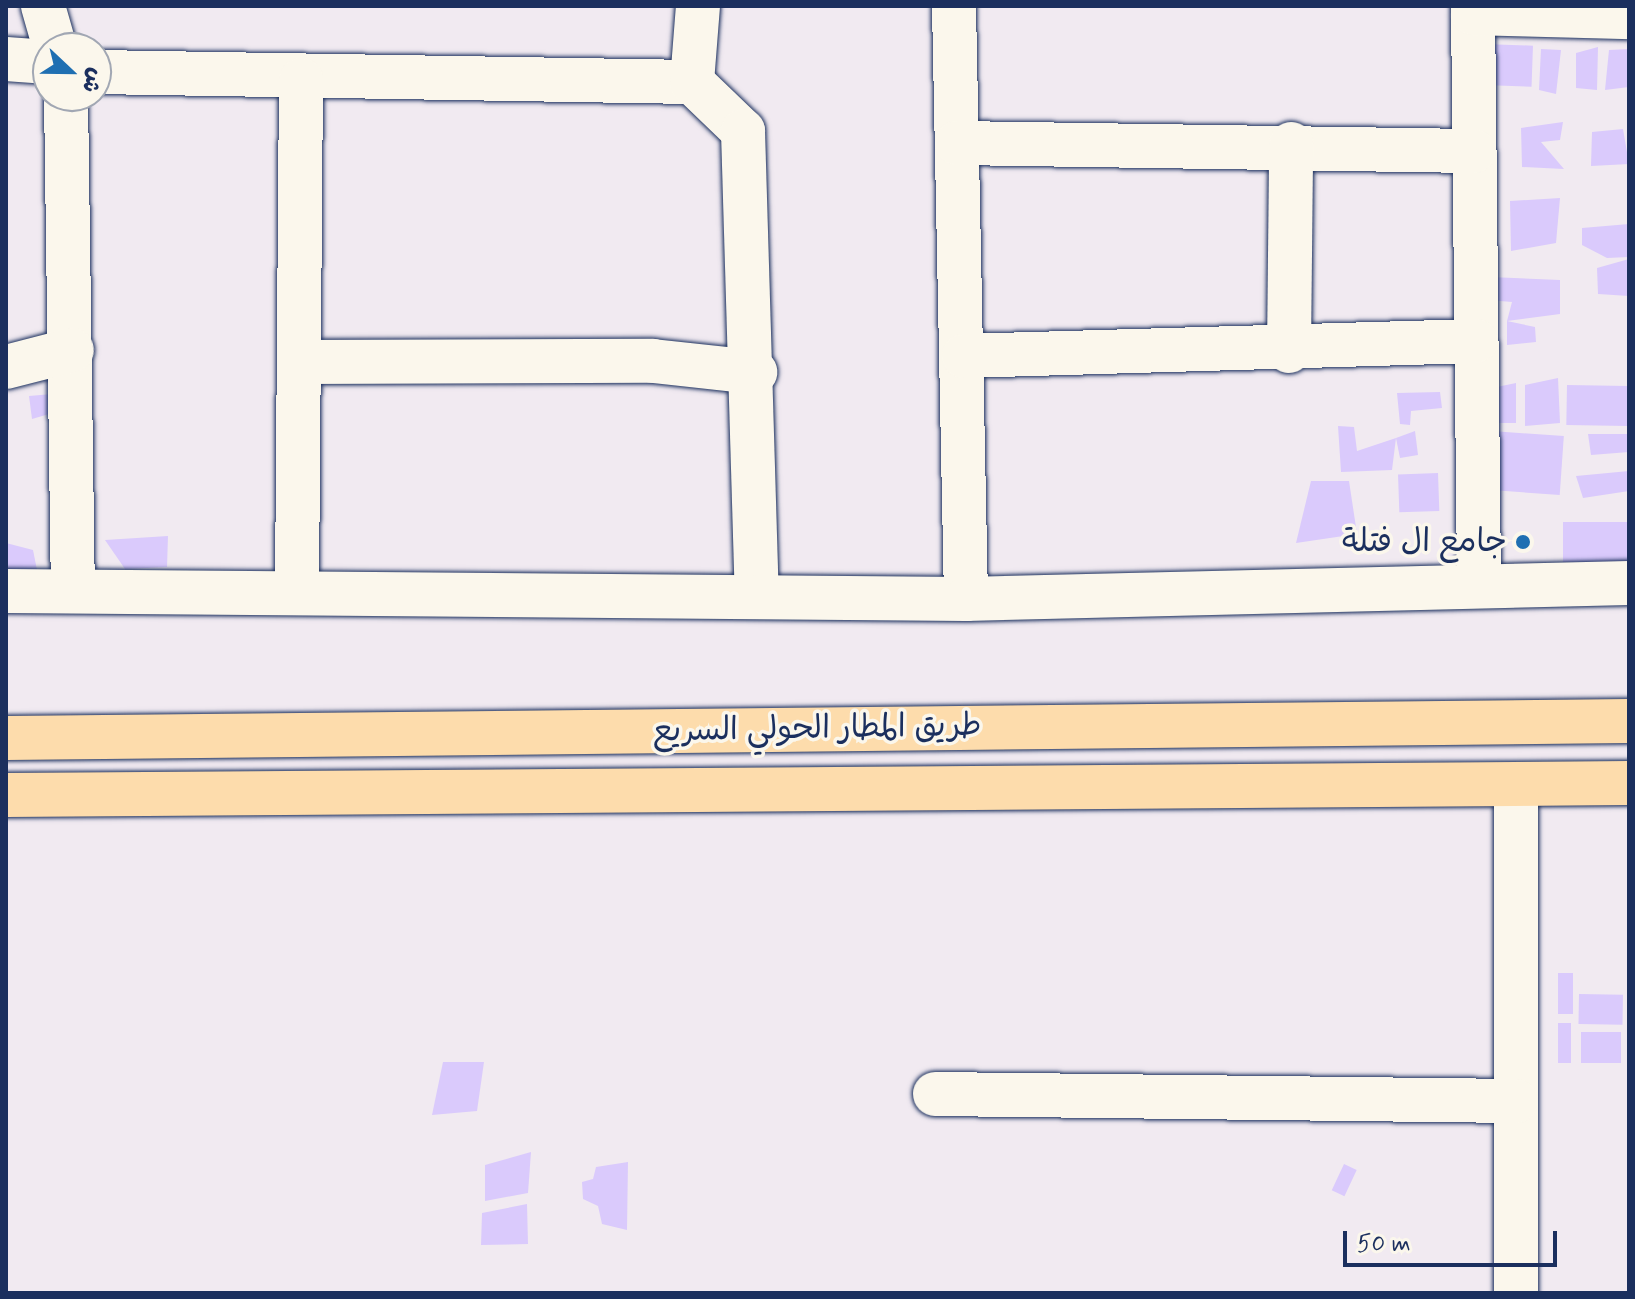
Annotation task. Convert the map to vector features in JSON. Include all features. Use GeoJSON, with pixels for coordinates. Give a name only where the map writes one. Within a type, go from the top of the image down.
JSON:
{"type":"FeatureCollection","features":[{"type":"Feature","properties":{"kind":"highway","name":"طريق المطار الحولي السريع"},"geometry":{"type":"LineString","coordinates":[[6,738],[1629,721]]}},
{"type":"Feature","properties":{"kind":"highway","name":"طريق المطار الحولي السريع"},"geometry":{"type":"LineString","coordinates":[[6,795],[1629,783]]}},
{"type":"Feature","properties":{"kind":"street"},"geometry":{"type":"LineString","coordinates":[[43,6],[50,32]]}},
{"type":"Feature","properties":{"kind":"street"},"geometry":{"type":"LineString","coordinates":[[692,82],[698,6]]}},
{"type":"Feature","properties":{"kind":"street"},"geometry":{"type":"LineString","coordinates":[[954,6],[964,356],[966,599]]}},
{"type":"Feature","properties":{"kind":"street"},"geometry":{"type":"LineString","coordinates":[[1479,583],[1473,9],[1629,17]]}},
{"type":"Feature","properties":{"kind":"street"},"geometry":{"type":"LineString","coordinates":[[6,59],[32,61]]}},
{"type":"Feature","properties":{"kind":"street"},"geometry":{"type":"LineString","coordinates":[[112,73],[301,80],[692,82],[743,131],[755,372],[757,597]]}},
{"type":"Feature","properties":{"kind":"street"},"geometry":{"type":"LineString","coordinates":[[297,589],[301,80]]}},
{"type":"Feature","properties":{"kind":"street"},"geometry":{"type":"LineString","coordinates":[[66,112],[73,588]]}},
{"type":"Feature","properties":{"kind":"street"},"geometry":{"type":"LineString","coordinates":[[957,143],[1291,144],[1474,151]]}},
{"type":"Feature","properties":{"kind":"street"},"geometry":{"type":"LineString","coordinates":[[1289,351],[1291,144]]}},
{"type":"Feature","properties":{"kind":"street"},"geometry":{"type":"LineString","coordinates":[[964,356],[1289,351],[1367,341],[1476,341]]}},
{"type":"Feature","properties":{"kind":"street"},"geometry":{"type":"LineString","coordinates":[[6,367],[72,350]]}},
{"type":"Feature","properties":{"kind":"street"},"geometry":{"type":"LineString","coordinates":[[301,362],[653,361],[755,372]]}},
{"type":"Feature","properties":{"kind":"street"},"geometry":{"type":"LineString","coordinates":[[6,591],[73,588],[297,589],[966,599],[1479,583],[1629,583]]}},
{"type":"Feature","properties":{"kind":"street"},"geometry":{"type":"LineString","coordinates":[[1516,784],[1516,1293]]}},
{"type":"Feature","properties":{"kind":"street"},"geometry":{"type":"LineString","coordinates":[[935,1094],[1516,1101]]}},
{"type":"Feature","properties":{"kind":"building"},"geometry":{"type":"Polygon","coordinates":[[[1485,44],[1533,46],[1532,87],[1484,85],[1485,44]]]}},
{"type":"Feature","properties":{"kind":"building"},"geometry":{"type":"Polygon","coordinates":[[[1598,47],[1597,90],[1576,88],[1576,53],[1598,47]]]}},
{"type":"Feature","properties":{"kind":"building"},"geometry":{"type":"Polygon","coordinates":[[[1541,49],[1561,50],[1556,94],[1539,90],[1541,49]]]}},
{"type":"Feature","properties":{"kind":"building"},"geometry":{"type":"Polygon","coordinates":[[[1629,49],[1629,87],[1605,90],[1609,50],[1629,49]]]}},
{"type":"Feature","properties":{"kind":"building"},"geometry":{"type":"Polygon","coordinates":[[[1563,122],[1560,140],[1541,142],[1564,169],[1522,167],[1521,128],[1563,122]]]}},
{"type":"Feature","properties":{"kind":"building"},"geometry":{"type":"Polygon","coordinates":[[[1623,129],[1629,164],[1591,166],[1592,132],[1623,129]]]}},
{"type":"Feature","properties":{"kind":"building"},"geometry":{"type":"Polygon","coordinates":[[[1560,198],[1556,243],[1511,251],[1510,201],[1560,198]]]}},
{"type":"Feature","properties":{"kind":"building"},"geometry":{"type":"Polygon","coordinates":[[[1629,224],[1629,257],[1607,258],[1582,245],[1582,228],[1629,224]]]}},
{"type":"Feature","properties":{"kind":"building"},"geometry":{"type":"Polygon","coordinates":[[[1629,259],[1629,296],[1598,294],[1597,268],[1629,259]]]}},
{"type":"Feature","properties":{"kind":"building"},"geometry":{"type":"Polygon","coordinates":[[[1490,277],[1560,280],[1560,314],[1507,321],[1512,302],[1488,300],[1490,277]]]}},
{"type":"Feature","properties":{"kind":"building"},"geometry":{"type":"Polygon","coordinates":[[[1507,321],[1535,327],[1536,342],[1507,345],[1507,321]]]}},
{"type":"Feature","properties":{"kind":"building"},"geometry":{"type":"Polygon","coordinates":[[[1558,378],[1560,423],[1525,426],[1525,385],[1558,378]]]}},
{"type":"Feature","properties":{"kind":"building"},"geometry":{"type":"Polygon","coordinates":[[[1516,383],[1516,423],[1484,423],[1492,388],[1516,383]]]}},
{"type":"Feature","properties":{"kind":"building"},"geometry":{"type":"Polygon","coordinates":[[[1567,385],[1628,386],[1627,426],[1566,425],[1567,385]]]}},
{"type":"Feature","properties":{"kind":"building"},"geometry":{"type":"Polygon","coordinates":[[[1440,392],[1442,408],[1411,411],[1410,425],[1400,424],[1397,393],[1440,392]]]}},
{"type":"Feature","properties":{"kind":"building"},"geometry":{"type":"Polygon","coordinates":[[[52,394],[49,414],[32,419],[29,396],[52,394]]]}},
{"type":"Feature","properties":{"kind":"building"},"geometry":{"type":"Polygon","coordinates":[[[1338,426],[1354,427],[1357,451],[1396,438],[1392,470],[1341,472],[1338,426]]]}},
{"type":"Feature","properties":{"kind":"building"},"geometry":{"type":"Polygon","coordinates":[[[1415,431],[1418,455],[1400,458],[1396,438],[1415,431]]]}},
{"type":"Feature","properties":{"kind":"building"},"geometry":{"type":"Polygon","coordinates":[[[1492,431],[1564,436],[1560,495],[1488,490],[1492,431]]]}},
{"type":"Feature","properties":{"kind":"building"},"geometry":{"type":"Polygon","coordinates":[[[1588,434],[1629,434],[1629,452],[1591,455],[1588,434]]]}},
{"type":"Feature","properties":{"kind":"building"},"geometry":{"type":"Polygon","coordinates":[[[1629,471],[1629,491],[1583,498],[1576,476],[1629,471]]]}},
{"type":"Feature","properties":{"kind":"building"},"geometry":{"type":"Polygon","coordinates":[[[1438,473],[1439,511],[1399,512],[1398,474],[1438,473]]]}},
{"type":"Feature","properties":{"kind":"building"},"geometry":{"type":"Polygon","coordinates":[[[1311,481],[1349,481],[1357,534],[1296,543],[1311,481]]]}},
{"type":"Feature","properties":{"kind":"building"},"geometry":{"type":"Polygon","coordinates":[[[1563,522],[1629,522],[1629,562],[1563,562],[1563,522]]]}},
{"type":"Feature","properties":{"kind":"building"},"geometry":{"type":"Polygon","coordinates":[[[168,536],[167,567],[125,569],[105,540],[168,536]]]}},
{"type":"Feature","properties":{"kind":"building"},"geometry":{"type":"Polygon","coordinates":[[[6,543],[33,550],[38,575],[6,576],[6,543]]]}},
{"type":"Feature","properties":{"kind":"building"},"geometry":{"type":"Polygon","coordinates":[[[1558,973],[1573,973],[1573,1014],[1558,1014],[1558,973]]]}},
{"type":"Feature","properties":{"kind":"building"},"geometry":{"type":"Polygon","coordinates":[[[1579,994],[1623,995],[1622,1025],[1578,1024],[1579,994]]]}},
{"type":"Feature","properties":{"kind":"building"},"geometry":{"type":"Polygon","coordinates":[[[1558,1023],[1571,1023],[1571,1063],[1558,1063],[1558,1023]]]}},
{"type":"Feature","properties":{"kind":"building"},"geometry":{"type":"Polygon","coordinates":[[[1581,1032],[1621,1032],[1621,1063],[1581,1063],[1581,1032]]]}},
{"type":"Feature","properties":{"kind":"building"},"geometry":{"type":"Polygon","coordinates":[[[443,1062],[484,1062],[477,1111],[432,1115],[443,1062]]]}},
{"type":"Feature","properties":{"kind":"building"},"geometry":{"type":"Polygon","coordinates":[[[531,1152],[528,1193],[485,1201],[485,1165],[531,1152]]]}},
{"type":"Feature","properties":{"kind":"building"},"geometry":{"type":"Polygon","coordinates":[[[628,1162],[627,1230],[602,1224],[598,1206],[583,1199],[582,1182],[593,1179],[596,1167],[628,1162]]]}},
{"type":"Feature","properties":{"kind":"building"},"geometry":{"type":"Polygon","coordinates":[[[1344,1164],[1357,1170],[1344,1196],[1332,1190],[1344,1164]]]}},
{"type":"Feature","properties":{"kind":"building"},"geometry":{"type":"Polygon","coordinates":[[[527,1204],[528,1244],[481,1245],[482,1213],[527,1204]]]}},
{"type":"Feature","properties":{"kind":"place","name":"جامع ال فتلة"},"geometry":{"type":"Point","coordinates":[1523,542]}}]}
